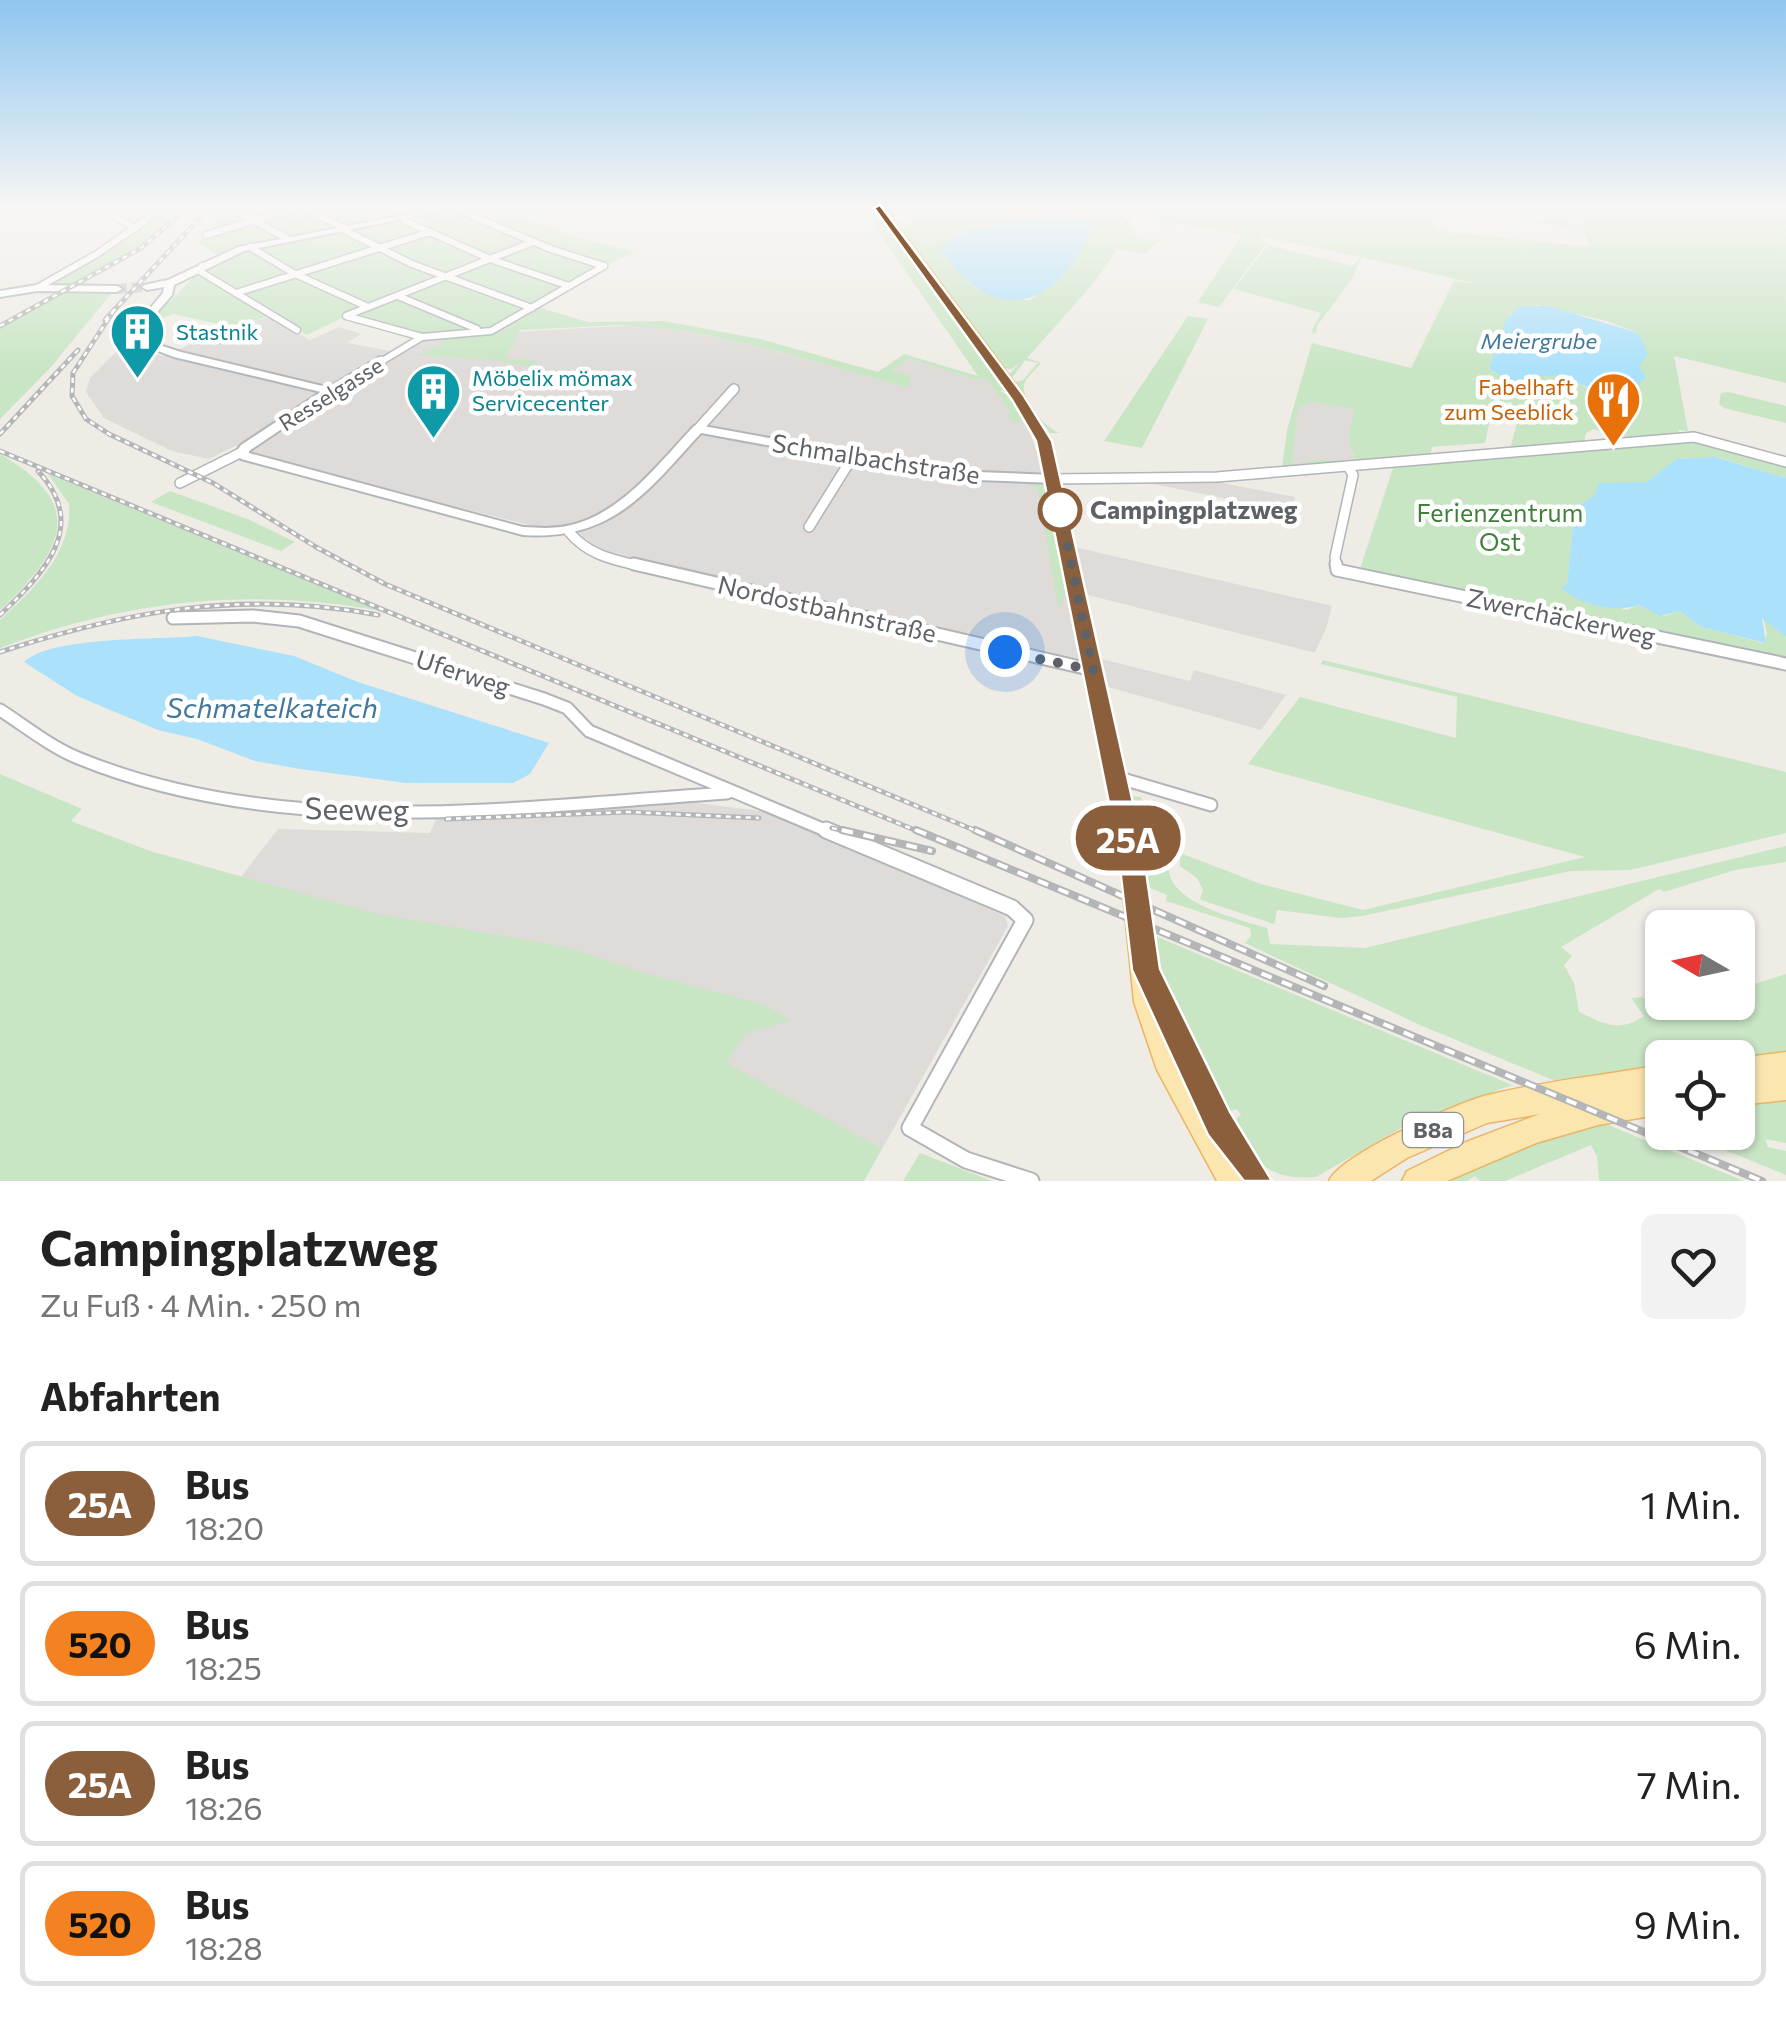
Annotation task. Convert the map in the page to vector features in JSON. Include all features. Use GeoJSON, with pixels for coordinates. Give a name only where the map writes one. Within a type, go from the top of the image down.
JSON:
{"type":"FeatureCollection","features":[{"type":"Feature","properties":{"kind":"main road"},"geometry":{"type":"LineString","coordinates":[[920,263],[1044,441],[1136,882],[1147,1002],[1168,1061],[1250,1181]]}},
{"type":"Feature","properties":{"kind":"main road"},"geometry":{"type":"LineString","coordinates":[[1755,1068],[1786,1065]]}},
{"type":"Feature","properties":{"kind":"main road","name":"B8a"},"geometry":{"type":"LineString","coordinates":[[1344,1181],[1397,1148],[1486,1108],[1645,1081]]}},
{"type":"Feature","properties":{"kind":"main road"},"geometry":{"type":"LineString","coordinates":[[1755,1089],[1786,1086]]}},
{"type":"Feature","properties":{"kind":"main road","name":"B8a"},"geometry":{"type":"LineString","coordinates":[[1417,1181],[1472,1151],[1536,1128],[1596,1110],[1645,1103]]}},
{"type":"Feature","properties":{"kind":"street"},"geometry":{"type":"LineString","coordinates":[[37,288],[78,263]]}},
{"type":"Feature","properties":{"kind":"street"},"geometry":{"type":"LineString","coordinates":[[147,287],[169,284],[209,263]]}},
{"type":"Feature","properties":{"kind":"street"},"geometry":{"type":"LineString","coordinates":[[278,263],[368,307]]}},
{"type":"Feature","properties":{"kind":"street"},"geometry":{"type":"LineString","coordinates":[[236,293],[330,263]]}},
{"type":"Feature","properties":{"kind":"street"},"geometry":{"type":"LineString","coordinates":[[412,263],[532,308]]}},
{"type":"Feature","properties":{"kind":"street"},"geometry":{"type":"LineString","coordinates":[[480,263],[346,316],[422,336],[493,330],[604,266],[595,263]]}},
{"type":"Feature","properties":{"kind":"street"},"geometry":{"type":"LineString","coordinates":[[502,263],[570,286]]}},
{"type":"Feature","properties":{"kind":"street"},"geometry":{"type":"LineString","coordinates":[[202,266],[201,272],[297,330]]}},
{"type":"Feature","properties":{"kind":"street"},"geometry":{"type":"LineString","coordinates":[[169,284],[170,290],[129,338],[158,350],[331,391]]}},
{"type":"Feature","properties":{"kind":"street"},"geometry":{"type":"LineString","coordinates":[[0,294],[37,288],[117,289]]}},
{"type":"Feature","properties":{"kind":"street"},"geometry":{"type":"LineString","coordinates":[[398,296],[478,330]]}},
{"type":"Feature","properties":{"kind":"street","name":"Resselgasse"},"geometry":{"type":"LineString","coordinates":[[242,452],[331,391],[422,336]]}},
{"type":"Feature","properties":{"kind":"street"},"geometry":{"type":"LineString","coordinates":[[180,484],[242,452],[249,459],[509,528],[542,534],[574,531],[623,507],[734,390]]}},
{"type":"Feature","properties":{"kind":"street","name":"Schmalbachstraße"},"geometry":{"type":"LineString","coordinates":[[698,429],[951,475],[1054,479]]}},
{"type":"Feature","properties":{"kind":"street"},"geometry":{"type":"LineString","coordinates":[[1054,479],[1179,479],[1349,468],[1694,437],[1786,462]]}},
{"type":"Feature","properties":{"kind":"street"},"geometry":{"type":"LineString","coordinates":[[809,526],[852,458]]}},
{"type":"Feature","properties":{"kind":"street","name":"Zwerchäckerweg"},"geometry":{"type":"LineString","coordinates":[[1349,468],[1353,475],[1335,557],[1336,570],[1786,664]]}},
{"type":"Feature","properties":{"kind":"street","name":"Nordostbahnstraße"},"geometry":{"type":"LineString","coordinates":[[574,531],[586,550],[609,559],[1093,670]]}},
{"type":"Feature","properties":{"kind":"street","name":"Uferweg"},"geometry":{"type":"LineString","coordinates":[[172,618],[281,618],[426,660],[566,708],[589,731],[1012,908],[1025,920],[910,1128],[966,1160],[1031,1181]]}},
{"type":"Feature","properties":{"kind":"street","name":"Seeweg"},"geometry":{"type":"LineString","coordinates":[[0,710],[54,747],[111,772],[260,805],[329,811],[436,811],[734,792]]}},
{"type":"Feature","properties":{"kind":"street"},"geometry":{"type":"LineString","coordinates":[[1116,778],[1211,806]]}},
{"type":"Feature","properties":{"kind":"shaded area"},"geometry":{"type":"Polygon","coordinates":[[[270,317],[310,340],[339,327],[361,334],[347,343],[401,353],[426,337],[638,325],[688,331],[781,352],[905,387],[910,385],[911,376],[892,372],[909,359],[978,380],[987,379],[1017,421],[1026,421],[1042,467],[1080,663],[603,552],[586,539],[316,472],[235,446],[209,459],[172,451],[104,418],[86,392],[90,378],[127,341],[139,350],[163,356],[229,328],[270,317]]]}},
{"type":"Feature","properties":{"kind":"shaded area"},"geometry":{"type":"Polygon","coordinates":[[[1311,402],[1354,409],[1348,437],[1355,461],[1292,467],[1298,408],[1311,402]]]}},
{"type":"Feature","properties":{"kind":"shaded area"},"geometry":{"type":"Polygon","coordinates":[[[1133,480],[1206,480],[1295,497],[1293,512],[1133,480]]]}},
{"type":"Feature","properties":{"kind":"shaded area"},"geometry":{"type":"Polygon","coordinates":[[[1074,547],[1332,606],[1326,629],[1312,652],[1084,594],[1074,547]]]}},
{"type":"Feature","properties":{"kind":"shaded area"},"geometry":{"type":"Polygon","coordinates":[[[1098,658],[1190,681],[1194,670],[1286,695],[1261,730],[1105,686],[1098,658]]]}},
{"type":"Feature","properties":{"kind":"shaded area"},"geometry":{"type":"Polygon","coordinates":[[[642,802],[697,803],[767,812],[1005,916],[1008,926],[882,1149],[709,1066],[237,882],[278,829],[430,833],[438,815],[642,802]]]}},
{"type":"Feature","properties":{"kind":"green space"},"geometry":{"type":"Polygon","coordinates":[[[85,263],[115,263],[82,280],[49,284],[85,263]]]}},
{"type":"Feature","properties":{"kind":"green space"},"geometry":{"type":"Polygon","coordinates":[[[212,263],[610,263],[538,307],[588,322],[664,321],[760,339],[878,372],[904,354],[978,376],[900,263],[916,263],[1008,391],[1000,391],[1012,397],[1026,421],[1012,421],[1007,415],[1011,413],[987,379],[978,380],[909,359],[893,371],[911,376],[910,385],[905,387],[688,331],[622,325],[520,330],[506,358],[538,361],[532,367],[417,355],[438,346],[453,333],[426,336],[346,316],[307,335],[273,315],[233,327],[173,314],[146,325],[212,263]]]}},
{"type":"Feature","properties":{"kind":"green space"},"geometry":{"type":"Polygon","coordinates":[[[924,263],[956,263],[976,288],[1030,300],[1072,263],[1107,263],[1027,358],[1041,363],[1025,382],[1029,404],[1060,433],[1050,433],[1012,383],[1023,380],[1038,363],[1025,360],[1013,377],[1009,375],[1021,361],[1012,369],[1001,368],[924,263]]]}},
{"type":"Feature","properties":{"kind":"green space"},"geometry":{"type":"Polygon","coordinates":[[[1224,263],[1252,263],[1219,307],[1198,302],[1224,263]]]}},
{"type":"Feature","properties":{"kind":"green space"},"geometry":{"type":"Polygon","coordinates":[[[1254,263],[1359,263],[1317,326],[1316,334],[1311,332],[1321,313],[1234,289],[1254,263]]]}},
{"type":"Feature","properties":{"kind":"green space"},"geometry":{"type":"Polygon","coordinates":[[[1388,263],[1786,263],[1786,383],[1674,356],[1688,431],[1679,430],[1677,435],[1638,439],[1593,429],[1586,433],[1584,442],[1510,449],[1517,423],[1510,417],[1512,402],[1503,403],[1495,397],[1485,443],[1432,447],[1430,457],[1297,467],[1312,460],[1355,460],[1348,437],[1354,409],[1311,402],[1298,408],[1292,467],[1282,468],[1287,430],[1312,343],[1411,368],[1454,281],[1477,284],[1388,263]],[[1537,305],[1511,313],[1489,367],[1506,378],[1565,376],[1590,389],[1632,396],[1639,384],[1638,333],[1607,321],[1537,305]]]}},
{"type":"Feature","properties":{"kind":"green space"},"geometry":{"type":"Polygon","coordinates":[[[63,293],[111,294],[50,368],[0,419],[0,328],[63,293]]]}},
{"type":"Feature","properties":{"kind":"green space"},"geometry":{"type":"Polygon","coordinates":[[[1188,316],[1208,319],[1142,448],[1104,441],[1188,316]]]}},
{"type":"Feature","properties":{"kind":"green space"},"geometry":{"type":"Polygon","coordinates":[[[1721,393],[1786,406],[1786,423],[1724,408],[1719,404],[1721,393]]]}},
{"type":"Feature","properties":{"kind":"green space","name":"Ferienzentrum Ost"},"geometry":{"type":"Polygon","coordinates":[[[1697,439],[1786,464],[1786,478],[1716,457],[1676,459],[1647,482],[1612,486],[1575,508],[1567,584],[1626,610],[1638,605],[1664,616],[1680,611],[1701,627],[1764,643],[1767,633],[1763,618],[1786,637],[1786,662],[1359,572],[1394,465],[1697,439]]]}},
{"type":"Feature","properties":{"kind":"green space"},"geometry":{"type":"Polygon","coordinates":[[[0,454],[46,491],[56,510],[57,529],[39,567],[0,610],[0,454]]]}},
{"type":"Feature","properties":{"kind":"green space"},"geometry":{"type":"Polygon","coordinates":[[[48,474],[381,611],[284,600],[188,603],[94,619],[0,648],[0,620],[37,583],[65,539],[69,504],[48,474]]]}},
{"type":"Feature","properties":{"kind":"green space"},"geometry":{"type":"Polygon","coordinates":[[[1025,483],[1047,489],[1048,515],[1055,521],[1069,590],[1061,607],[1038,490],[1025,483]]]}},
{"type":"Feature","properties":{"kind":"green space"},"geometry":{"type":"Polygon","coordinates":[[[170,491],[250,520],[295,542],[281,551],[151,502],[170,491]]]}},
{"type":"Feature","properties":{"kind":"green space"},"geometry":{"type":"Polygon","coordinates":[[[1323,660],[1786,772],[1786,833],[1630,870],[1571,871],[1362,916],[1341,918],[1277,910],[1274,924],[1200,899],[1203,890],[1197,878],[1180,866],[1180,853],[1261,884],[1363,910],[1585,857],[1248,764],[1300,697],[1456,738],[1457,697],[1321,664],[1323,660]]]}},
{"type":"Feature","properties":{"kind":"green space"},"geometry":{"type":"Polygon","coordinates":[[[0,774],[82,809],[71,821],[150,851],[373,913],[566,947],[765,1005],[790,1020],[745,1034],[726,1063],[882,1149],[864,1181],[0,1181],[0,774]]]}},
{"type":"Feature","properties":{"kind":"green space"},"geometry":{"type":"Polygon","coordinates":[[[1128,796],[1141,797],[1157,853],[1179,830],[1185,833],[1171,854],[1169,872],[1176,886],[1208,908],[1267,928],[1270,944],[1365,948],[1786,846],[1786,862],[1735,870],[1664,892],[1659,889],[1561,947],[1572,956],[1564,965],[1574,983],[1579,1012],[1612,1025],[1627,1024],[1644,1016],[1631,998],[1642,997],[1645,1020],[1755,1020],[1755,984],[1786,974],[1786,1055],[1755,1058],[1755,1040],[1645,1040],[1645,1070],[1560,1083],[1420,1025],[1245,943],[1251,936],[1250,928],[1166,901],[1167,895],[1146,886],[1128,796]]]}},
{"type":"Feature","properties":{"kind":"green space"},"geometry":{"type":"Polygon","coordinates":[[[1150,934],[1512,1085],[1410,1123],[1316,1177],[1274,1172],[1256,1159],[1230,1126],[1241,1114],[1236,1109],[1223,1114],[1162,987],[1166,984],[1150,934]]]}},
{"type":"Feature","properties":{"kind":"green space"},"geometry":{"type":"Polygon","coordinates":[[[1786,1096],[1786,1143],[1765,1139],[1768,1147],[1786,1151],[1786,1175],[1725,1150],[1755,1150],[1755,1100],[1786,1096]]]}},
{"type":"Feature","properties":{"kind":"green space"},"geometry":{"type":"Polygon","coordinates":[[[1606,1124],[1645,1140],[1645,1150],[1669,1150],[1744,1181],[1599,1181],[1597,1156],[1591,1145],[1505,1181],[1480,1181],[1475,1176],[1467,1181],[1444,1181],[1559,1131],[1606,1124]]]}},
{"type":"Feature","properties":{"kind":"green space"},"geometry":{"type":"Polygon","coordinates":[[[920,1153],[992,1181],[903,1181],[920,1153]]]}},
{"type":"Feature","properties":{"kind":"water"},"geometry":{"type":"Polygon","coordinates":[[[952,263],[1071,263],[1045,290],[1025,299],[1004,299],[983,292],[952,263]]]}},
{"type":"Feature","properties":{"kind":"water","name":"Meiergrube"},"geometry":{"type":"Polygon","coordinates":[[[1519,306],[1548,306],[1638,333],[1648,354],[1639,367],[1646,377],[1639,384],[1640,395],[1604,388],[1593,390],[1563,376],[1535,376],[1523,383],[1503,378],[1489,368],[1506,320],[1519,306]]]}},
{"type":"Feature","properties":{"kind":"water"},"geometry":{"type":"Polygon","coordinates":[[[1715,457],[1786,478],[1786,637],[1762,618],[1766,643],[1701,627],[1680,611],[1660,616],[1639,605],[1598,606],[1577,599],[1561,587],[1567,584],[1575,508],[1595,495],[1598,483],[1647,482],[1676,459],[1715,457]]]}},
{"type":"Feature","properties":{"kind":"water","name":"Schmatelkateich"},"geometry":{"type":"Polygon","coordinates":[[[197,636],[294,656],[358,682],[549,743],[530,774],[513,783],[406,783],[300,769],[255,761],[197,739],[158,730],[77,696],[24,662],[38,654],[80,643],[197,636]]]}},
{"type":"Feature","properties":{"kind":"tunnel"},"geometry":{"type":"LineString","coordinates":[[117,289],[147,287]]}},
{"type":"Feature","properties":{"kind":"railway"},"geometry":{"type":"LineString","coordinates":[[0,326],[114,263]]}},
{"type":"Feature","properties":{"kind":"railway"},"geometry":{"type":"LineString","coordinates":[[113,311],[158,263]]}},
{"type":"Feature","properties":{"kind":"railway"},"geometry":{"type":"LineString","coordinates":[[105,320],[113,311]]}},
{"type":"Feature","properties":{"kind":"railway"},"geometry":{"type":"LineString","coordinates":[[113,311],[73,373],[72,396],[86,419],[109,434],[213,483],[316,547],[385,584],[981,833]]}},
{"type":"Feature","properties":{"kind":"railway"},"geometry":{"type":"LineString","coordinates":[[0,434],[78,350]]}},
{"type":"Feature","properties":{"kind":"railway"},"geometry":{"type":"LineString","coordinates":[[0,451],[922,833]]}},
{"type":"Feature","properties":{"kind":"railway"},"geometry":{"type":"LineString","coordinates":[[0,615],[45,565],[60,530],[60,511],[53,491],[38,471]]}},
{"type":"Feature","properties":{"kind":"railway"},"geometry":{"type":"LineString","coordinates":[[0,652],[94,625],[187,608],[280,604],[378,615]]}},
{"type":"Feature","properties":{"kind":"railway"},"geometry":{"type":"LineString","coordinates":[[446,819],[628,812],[759,818]]}},
{"type":"Feature","properties":{"kind":"railway"},"geometry":{"type":"LineString","coordinates":[[832,828],[853,833]]}},
{"type":"Feature","properties":{"kind":"railway"},"geometry":{"type":"LineString","coordinates":[[842,830],[932,851]]}},
{"type":"Feature","properties":{"kind":"railway"},"geometry":{"type":"LineString","coordinates":[[916,830],[1762,1181]]}},
{"type":"Feature","properties":{"kind":"railway"},"geometry":{"type":"LineString","coordinates":[[975,830],[1324,986]]}},
{"type":"Feature","properties":{"kind":"bus line","name":"25A"},"geometry":{"type":"LineString","coordinates":[[920,263],[1019,399],[1044,441],[1130,843],[1146,970],[1219,1124],[1256,1181]]}},
{"type":"Feature","properties":{"kind":"place","name":"Stastnik"},"geometry":{"type":"Point","coordinates":[137,381]}},
{"type":"Feature","properties":{"kind":"place","name":"Möbelix mömax Servicecenter"},"geometry":{"type":"Point","coordinates":[433,440]}},
{"type":"Feature","properties":{"kind":"place","name":"Fabelhaft zum Seeblick"},"geometry":{"type":"Point","coordinates":[1613,449]}},
{"type":"Feature","properties":{"kind":"place","name":"Campingplatzweg"},"geometry":{"type":"Point","coordinates":[1060,510]}},
{"type":"Feature","properties":{"kind":"route"},"geometry":{"type":"LineString","coordinates":[[1005,652],[1093,670],[1060,510]]}}]}
